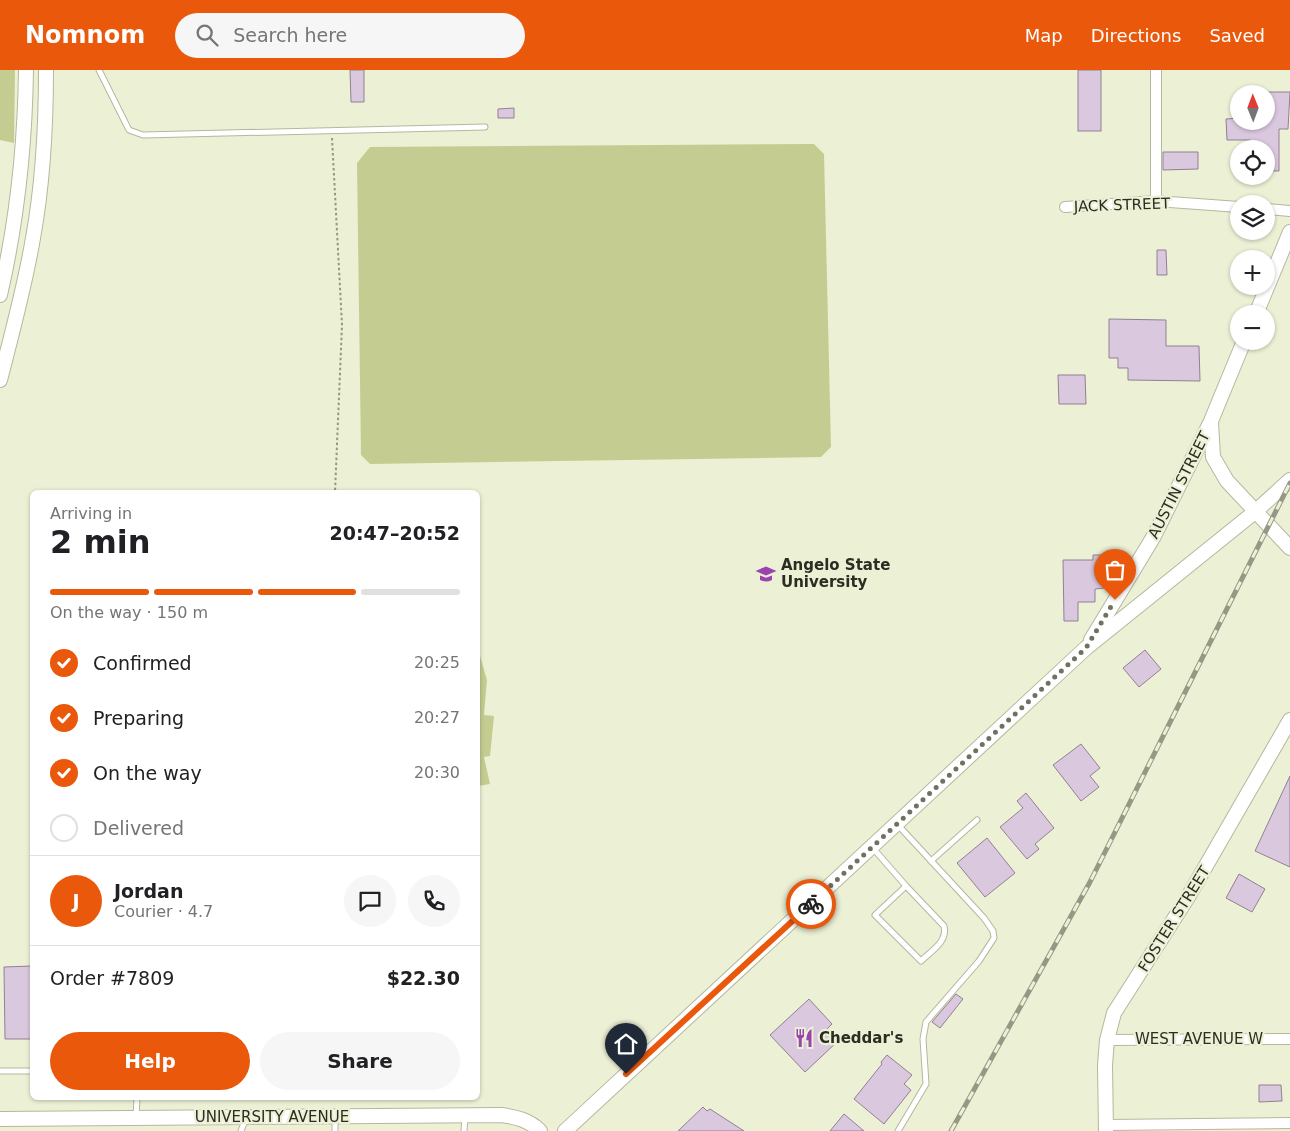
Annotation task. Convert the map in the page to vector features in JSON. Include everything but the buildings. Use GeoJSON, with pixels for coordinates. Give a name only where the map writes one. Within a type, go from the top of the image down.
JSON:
{"type":"FeatureCollection","features":[{"type":"Feature","properties":{"kind":"street"},"geometry":{"type":"LineString","coordinates":[[0,295],[9,257],[20,183],[25,118],[26,70]]}},
{"type":"Feature","properties":{"kind":"street"},"geometry":{"type":"LineString","coordinates":[[0,380],[22,295],[34,237],[46,118],[46,70]]}},
{"type":"Feature","properties":{"kind":"street"},"geometry":{"type":"LineString","coordinates":[[1156,70],[1156,201]]}},
{"type":"Feature","properties":{"kind":"street","name":"JACK STREET"},"geometry":{"type":"LineString","coordinates":[[1065,207],[1156,201],[1230,206]]}},
{"type":"Feature","properties":{"kind":"street"},"geometry":{"type":"LineString","coordinates":[[1275,210],[1290,211]]}},
{"type":"Feature","properties":{"kind":"street"},"geometry":{"type":"LineString","coordinates":[[1260,305],[1290,232]]}},
{"type":"Feature","properties":{"kind":"street","name":"AUSTIN STREET"},"geometry":{"type":"LineString","coordinates":[[1086,648],[1154,536],[1211,421],[1240,350]]}},
{"type":"Feature","properties":{"kind":"street"},"geometry":{"type":"LineString","coordinates":[[1211,421],[1213,456],[1227,481],[1290,548]]}},
{"type":"Feature","properties":{"kind":"street"},"geometry":{"type":"LineString","coordinates":[[565,1131],[1086,648],[1256,511],[1290,480]]}},
{"type":"Feature","properties":{"kind":"street","name":"FOSTER STREET"},"geometry":{"type":"LineString","coordinates":[[1106,1128],[1107,1040],[1114,1013],[1188,897],[1290,720]]}},
{"type":"Feature","properties":{"kind":"street","name":"WEST AVENUE W"},"geometry":{"type":"LineString","coordinates":[[1107,1040],[1290,1039]]}},
{"type":"Feature","properties":{"kind":"street","name":"UNIVERSITY AVENUE"},"geometry":{"type":"LineString","coordinates":[[0,1119],[335,1116],[517,1117],[535,1126],[540,1131]]}},
{"type":"Feature","properties":{"kind":"street"},"geometry":{"type":"LineString","coordinates":[[1106,1128],[1290,1123]]}},
{"type":"Feature","properties":{"kind":"lane"},"geometry":{"type":"LineString","coordinates":[[99,70],[129,130],[142,135],[486,127]]}},
{"type":"Feature","properties":{"kind":"lane"},"geometry":{"type":"LineString","coordinates":[[932,861],[977,820]]}},
{"type":"Feature","properties":{"kind":"lane"},"geometry":{"type":"LineString","coordinates":[[897,824],[984,918],[993,931],[994,938],[978,961],[926,1022],[923,1039],[926,1084],[898,1131]]}},
{"type":"Feature","properties":{"kind":"lane"},"geometry":{"type":"LineString","coordinates":[[872,847],[944,926],[946,933],[944,940],[920,961],[875,915],[906,886]]}},
{"type":"Feature","properties":{"kind":"lane"},"geometry":{"type":"LineString","coordinates":[[0,1071],[30,1071]]}},
{"type":"Feature","properties":{"kind":"lane"},"geometry":{"type":"LineString","coordinates":[[136,1118],[137,1100]]}},
{"type":"Feature","properties":{"kind":"lane"},"geometry":{"type":"LineString","coordinates":[[334,1131],[335,1116]]}},
{"type":"Feature","properties":{"kind":"lane"},"geometry":{"type":"LineString","coordinates":[[464,1131],[465,1116]]}},
{"type":"Feature","properties":{"kind":"lane"},"geometry":{"type":"LineString","coordinates":[[241,1131],[246,1117]]}},
{"type":"Feature","properties":{"kind":"path"},"geometry":{"type":"LineString","coordinates":[[331,131],[342,325],[335,490]]}},
{"type":"Feature","properties":{"kind":"green space"},"geometry":{"type":"Polygon","coordinates":[[[0,70],[15,70],[14,143],[0,140],[0,70]]]}},
{"type":"Feature","properties":{"kind":"green space"},"geometry":{"type":"Polygon","coordinates":[[[814,144],[824,154],[831,447],[821,457],[370,464],[361,455],[357,163],[370,147],[814,144]]]}},
{"type":"Feature","properties":{"kind":"green space"},"geometry":{"type":"Polygon","coordinates":[[[480,656],[487,680],[484,715],[494,716],[490,756],[484,757],[490,784],[480,786],[480,656]]]}},
{"type":"Feature","properties":{"kind":"railway"},"geometry":{"type":"LineString","coordinates":[[951,1131],[1090,882],[1290,483]]}},
{"type":"Feature","properties":{"kind":"way so far"},"geometry":{"type":"LineString","coordinates":[[811,904],[1086,648],[1115,600]]}},
{"type":"Feature","properties":{"kind":"place","name":"Angelo State University"},"geometry":{"type":"Point","coordinates":[766,574]}},
{"type":"Feature","properties":{"kind":"place","name":"Cheddar's"},"geometry":{"type":"Point","coordinates":[804,1038]}},
{"type":"Feature","properties":{"kind":"route"},"geometry":{"type":"LineString","coordinates":[[626,1074],[811,904]]}}]}
